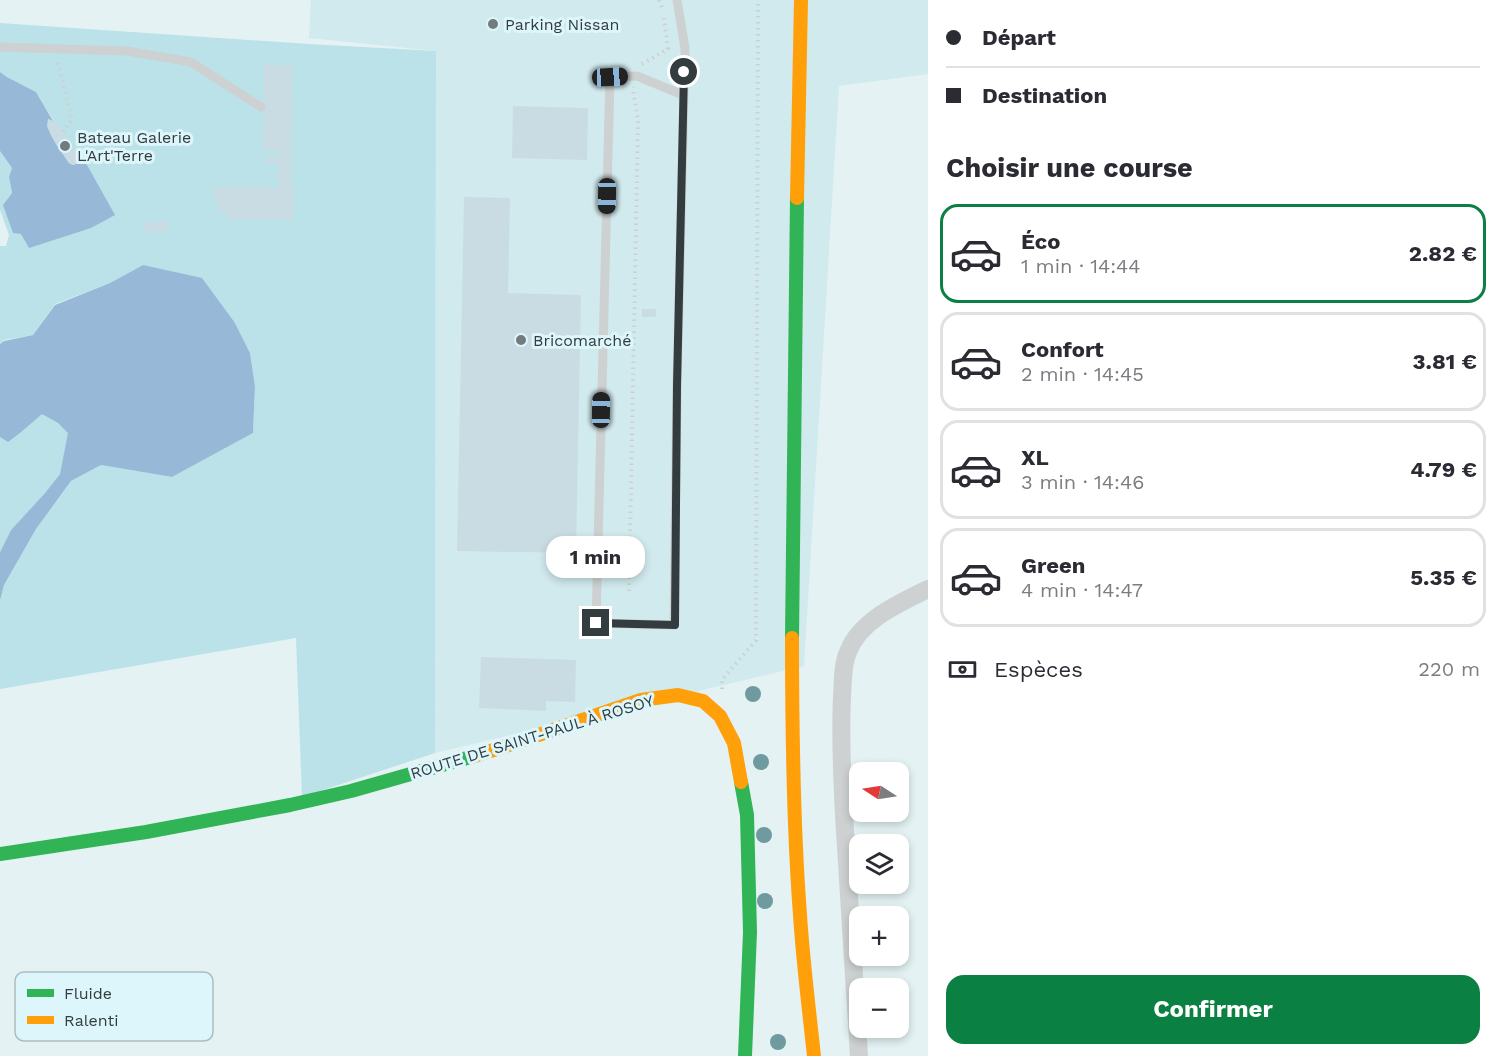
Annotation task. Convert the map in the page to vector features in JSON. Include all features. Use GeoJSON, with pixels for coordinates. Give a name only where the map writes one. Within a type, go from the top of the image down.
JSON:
{"type":"FeatureCollection","features":[{"type":"Feature","properties":{"kind":"street"},"geometry":{"type":"LineString","coordinates":[[801,0],[792,559],[792,729],[796,852],[809,1020],[814,1056]]}},
{"type":"Feature","properties":{"kind":"street"},"geometry":{"type":"LineString","coordinates":[[859,1056],[842,771],[843,675],[848,652],[856,638],[873,620],[887,610],[928,589]]}},
{"type":"Feature","properties":{"kind":"street","name":"ROUTE DE SAINT-PAUL À ROSOY"},"geometry":{"type":"LineString","coordinates":[[0,854],[146,832],[351,791],[500,748],[641,700],[678,695],[703,701],[720,717],[734,743],[747,814],[750,932],[745,1056]]}},
{"type":"Feature","properties":{"kind":"lane"},"geometry":{"type":"LineString","coordinates":[[677,0],[685,48],[675,625],[596,623],[610,77],[637,76],[683,95]]}},
{"type":"Feature","properties":{"kind":"lane"},"geometry":{"type":"LineString","coordinates":[[0,47],[127,51],[190,62],[261,107]]}},
{"type":"Feature","properties":{"kind":"path"},"geometry":{"type":"LineString","coordinates":[[629,591],[638,120],[633,90],[640,64],[668,49],[663,9],[659,0]]}},
{"type":"Feature","properties":{"kind":"path"},"geometry":{"type":"LineString","coordinates":[[720,717],[722,680],[756,640],[758,0]]}},
{"type":"Feature","properties":{"kind":"path"},"geometry":{"type":"LineString","coordinates":[[56,49],[72,120],[63,132]]}},
{"type":"Feature","properties":{"kind":"shaded area"},"geometry":{"type":"Polygon","coordinates":[[[311,0],[928,0],[928,74],[839,86],[804,666],[435,753],[436,51],[309,38],[311,0]]]}},
{"type":"Feature","properties":{"kind":"shaded area"},"geometry":{"type":"Polygon","coordinates":[[[0,23],[436,51],[435,753],[302,797],[296,638],[0,689],[0,601],[4,585],[36,529],[71,481],[101,465],[172,477],[253,433],[255,386],[250,353],[235,323],[143,265],[110,283],[55,304],[33,335],[4,340],[0,344],[0,246],[6,246],[9,235],[0,210],[0,151],[12,168],[9,177],[12,193],[3,206],[79,163],[73,165],[69,163],[55,143],[48,125],[48,119],[53,120],[36,92],[0,72],[0,23]]]}},
{"type":"Feature","properties":{"kind":"shaded area"},"geometry":{"type":"Polygon","coordinates":[[[0,72],[36,92],[53,121],[48,119],[55,142],[69,163],[73,165],[79,163],[80,158],[87,165],[115,215],[91,228],[29,248],[21,234],[13,233],[3,205],[12,193],[9,177],[12,168],[0,151],[0,72]]]}},
{"type":"Feature","properties":{"kind":"shaded area"},"geometry":{"type":"Polygon","coordinates":[[[143,265],[202,278],[235,323],[250,353],[255,386],[253,433],[172,477],[101,465],[71,481],[36,529],[4,585],[0,601],[0,552],[11,530],[60,474],[68,433],[58,423],[42,414],[8,442],[0,437],[0,344],[4,341],[33,335],[55,305],[110,283],[143,265]]]}},
{"type":"Feature","properties":{"kind":"shaded area"},"geometry":{"type":"Polygon","coordinates":[[[42,413],[69,433],[60,474],[11,530],[0,552],[0,437],[8,441],[42,413]]]}},
{"type":"Feature","properties":{"kind":"building"},"geometry":{"type":"Polygon","coordinates":[[[264,65],[292,65],[293,220],[229,220],[229,213],[218,213],[218,204],[214,204],[215,187],[278,188],[279,164],[266,164],[267,157],[278,157],[279,151],[263,150],[264,65]]]}},
{"type":"Feature","properties":{"kind":"building"},"geometry":{"type":"Polygon","coordinates":[[[513,106],[588,108],[587,160],[512,158],[513,106]]]}},
{"type":"Feature","properties":{"kind":"building","name":"Bateau Galerie L'Art'Terre"},"geometry":{"type":"Polygon","coordinates":[[[48,119],[60,126],[80,158],[79,163],[73,165],[69,163],[50,133],[47,126],[48,119]]]}},
{"type":"Feature","properties":{"kind":"building","name":"Bricomarché"},"geometry":{"type":"Polygon","coordinates":[[[464,197],[510,198],[508,293],[581,295],[576,553],[457,551],[464,197]]]}},
{"type":"Feature","properties":{"kind":"building"},"geometry":{"type":"Polygon","coordinates":[[[167,221],[168,231],[146,233],[145,224],[167,221]]]}},
{"type":"Feature","properties":{"kind":"building"},"geometry":{"type":"Polygon","coordinates":[[[642,309],[656,309],[656,317],[642,317],[642,309]]]}},
{"type":"Feature","properties":{"kind":"building"},"geometry":{"type":"Polygon","coordinates":[[[481,657],[576,660],[575,702],[546,701],[546,711],[479,708],[481,657]]]}},
{"type":"Feature","properties":{"kind":"traffic: fast"},"geometry":{"type":"LineString","coordinates":[[792,638],[797,198]]}},
{"type":"Feature","properties":{"kind":"traffic: fast"},"geometry":{"type":"LineString","coordinates":[[0,854],[146,832],[290,805],[351,791],[474,756]]}},
{"type":"Feature","properties":{"kind":"traffic: fast"},"geometry":{"type":"LineString","coordinates":[[741,782],[747,815],[750,932],[745,1056]]}},
{"type":"Feature","properties":{"kind":"traffic: slow"},"geometry":{"type":"LineString","coordinates":[[797,198],[801,0]]}},
{"type":"Feature","properties":{"kind":"traffic: slow"},"geometry":{"type":"LineString","coordinates":[[792,638],[796,846],[803,950],[814,1056]]}},
{"type":"Feature","properties":{"kind":"traffic: slow"},"geometry":{"type":"LineString","coordinates":[[474,756],[641,700],[678,695],[703,701],[720,716],[734,743],[741,782]]}},
{"type":"Feature","properties":{"kind":"place","name":"Parking Nissan"},"geometry":{"type":"Point","coordinates":[493,24]}},
{"type":"Feature","properties":{"kind":"place","name":"Bateau Galerie L'Art'Terre"},"geometry":{"type":"Point","coordinates":[65,146]}},
{"type":"Feature","properties":{"kind":"place","name":"Bricomarché"},"geometry":{"type":"Point","coordinates":[521,340]}},
{"type":"Feature","properties":{"kind":"route"},"geometry":{"type":"LineString","coordinates":[[596,623],[675,625],[677,386],[684,72]]}}]}
